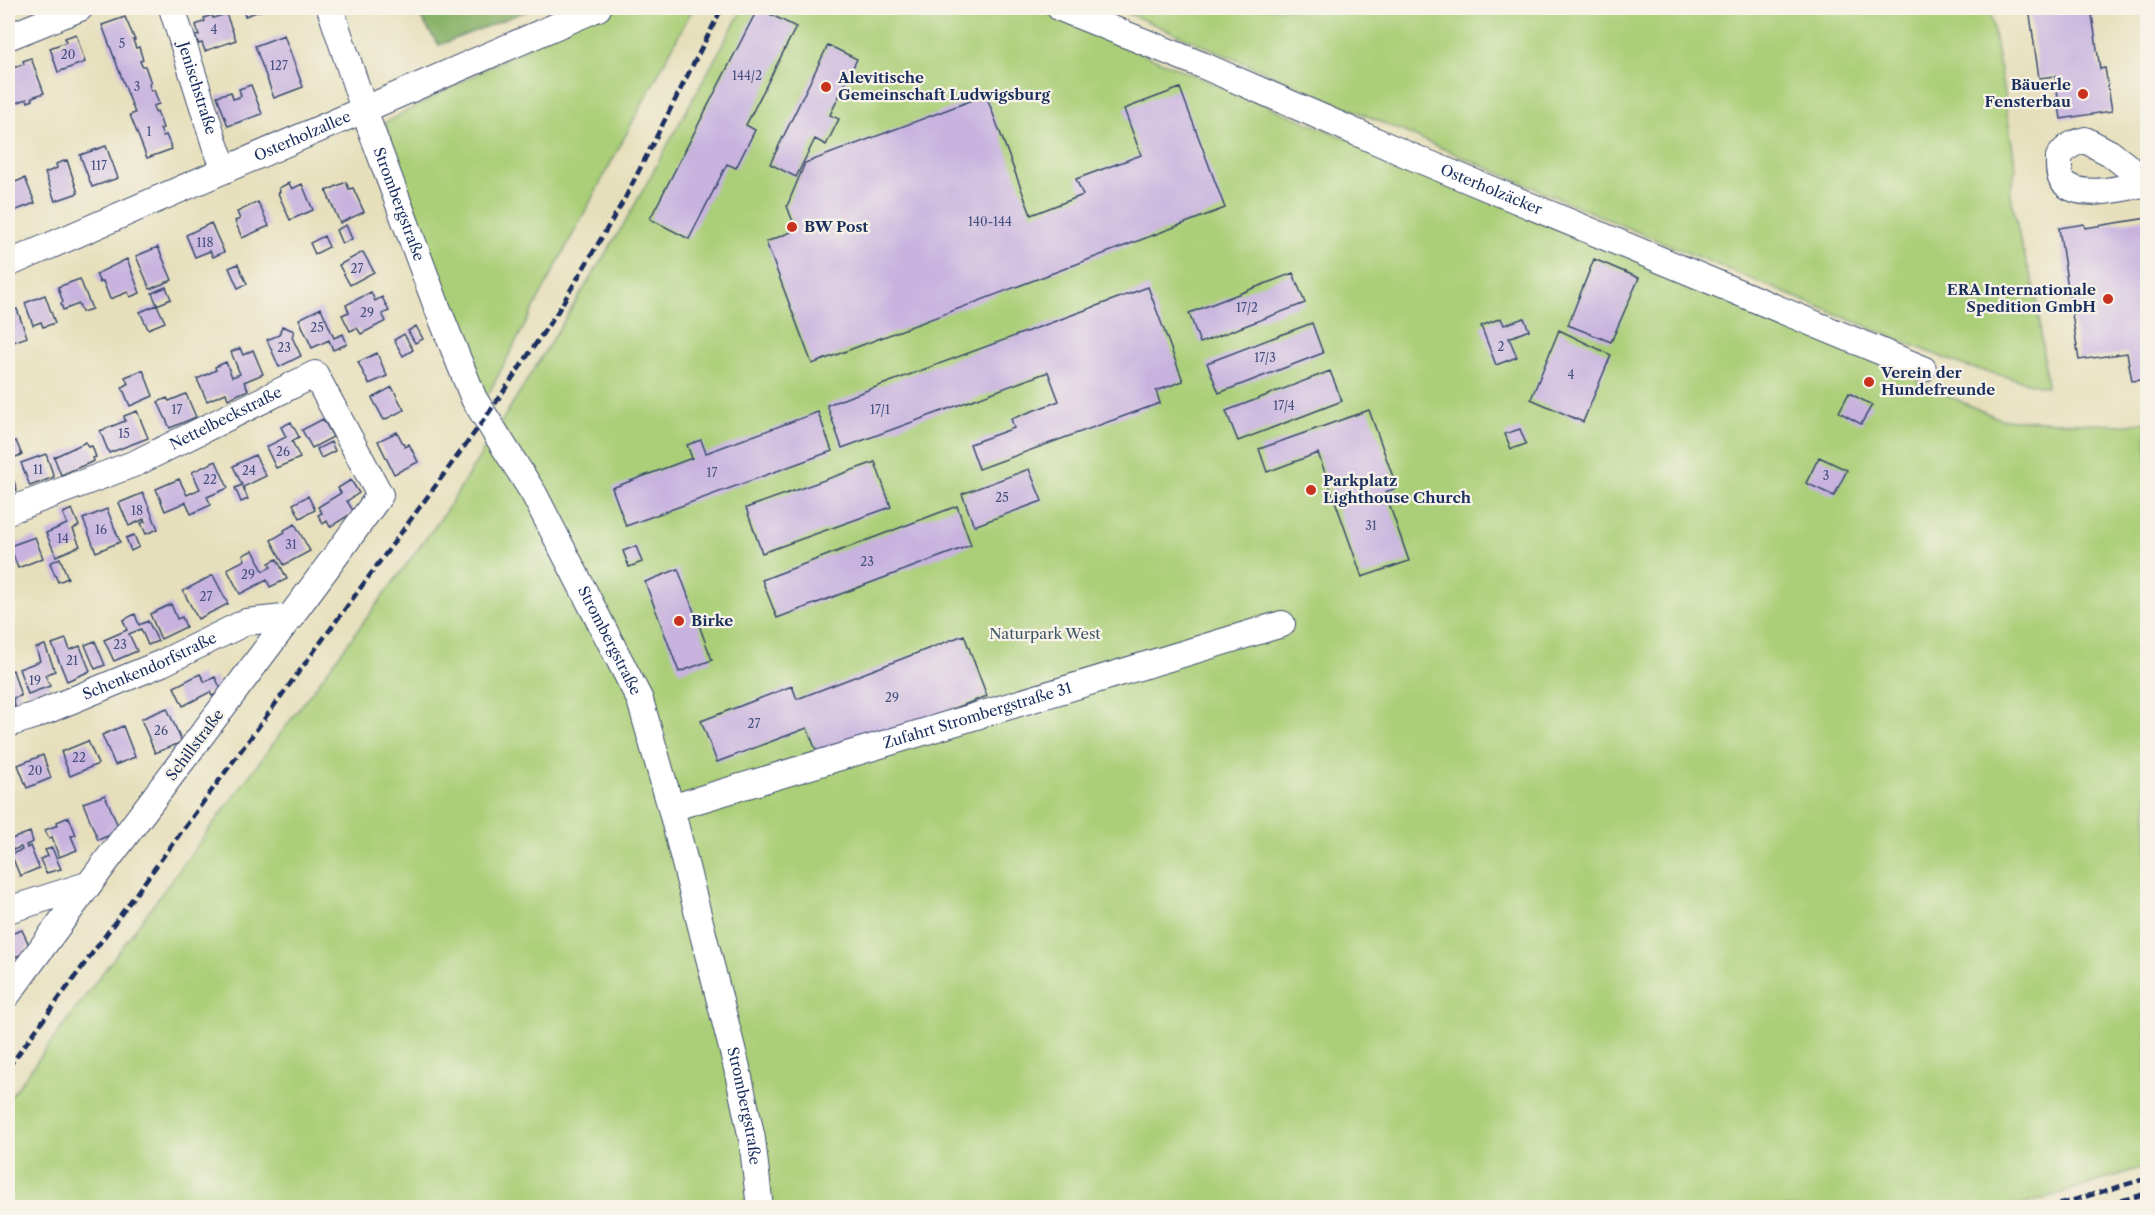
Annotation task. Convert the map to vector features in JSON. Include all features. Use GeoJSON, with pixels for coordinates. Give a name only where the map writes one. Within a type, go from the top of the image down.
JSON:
{"type":"FeatureCollection","features":[{"type":"Feature","properties":{"kind":"street"},"geometry":{"type":"LineString","coordinates":[[8,37],[80,8]]}},
{"type":"Feature","properties":{"kind":"street","name":"Jenischstraße"},"geometry":{"type":"LineString","coordinates":[[172,8],[216,148],[225,168]]}},
{"type":"Feature","properties":{"kind":"street","name":"Strombergstraße"},"geometry":{"type":"LineString","coordinates":[[330,8],[437,307],[474,399],[534,494],[640,700],[671,808],[736,1068],[752,1139],[760,1208]]}},
{"type":"Feature","properties":{"kind":"street","name":"Osterholzallee"},"geometry":{"type":"LineString","coordinates":[[8,264],[598,8]]}},
{"type":"Feature","properties":{"kind":"street","name":"Osterholzäcker"},"geometry":{"type":"LineString","coordinates":[[1060,8],[1202,65],[1430,165],[1923,369]]}},
{"type":"Feature","properties":{"kind":"street","name":"Nettelbeckstraße"},"geometry":{"type":"LineString","coordinates":[[8,511],[136,463],[315,374],[380,495]]}},
{"type":"Feature","properties":{"kind":"street","name":"Schillstraße"},"geometry":{"type":"LineString","coordinates":[[8,994],[87,885],[292,617],[380,495]]}},
{"type":"Feature","properties":{"kind":"street","name":"Schenkendorfstraße"},"geometry":{"type":"LineString","coordinates":[[8,724],[36,715],[162,663],[246,622],[292,617]]}},
{"type":"Feature","properties":{"kind":"street","name":"Zufahrt Strombergstraße 31"},"geometry":{"type":"LineString","coordinates":[[671,808],[1282,624]]}},
{"type":"Feature","properties":{"kind":"street"},"geometry":{"type":"LineString","coordinates":[[8,910],[87,885]]}},
{"type":"Feature","properties":{"kind":"green space"},"geometry":{"type":"Polygon","coordinates":[[[414,8],[534,8],[439,45],[414,8]]]}},
{"type":"Feature","properties":{"kind":"green space"},"geometry":{"type":"Polygon","coordinates":[[[601,8],[693,8],[484,402],[384,123],[601,8]]]}},
{"type":"Feature","properties":{"kind":"green space","name":"Naturpark West"},"geometry":{"type":"Polygon","coordinates":[[[743,8],[1033,8],[1664,271],[1847,352],[1923,369],[1917,382],[2000,419],[2120,425],[2147,421],[2147,1166],[2014,1208],[8,1208],[8,1100],[444,514],[627,219],[743,8]]]}},
{"type":"Feature","properties":{"kind":"green space"},"geometry":{"type":"Polygon","coordinates":[[[1116,8],[1990,8],[2016,169],[2010,190],[2021,245],[2036,292],[2047,387],[1965,366],[1914,346],[1623,226],[1116,8]]]}},
{"type":"Feature","properties":{"kind":"building"},"geometry":{"type":"Polygon","coordinates":[[[242,8],[269,8],[245,16],[242,8]]]}},
{"type":"Feature","properties":{"kind":"building"},"geometry":{"type":"Polygon","coordinates":[[[758,8],[796,27],[746,125],[755,130],[736,168],[727,164],[689,239],[650,219],[758,8]]]}},
{"type":"Feature","properties":{"kind":"building"},"geometry":{"type":"Polygon","coordinates":[[[2029,8],[2091,8],[2100,69],[2105,68],[2112,111],[2061,119],[2055,76],[2039,78],[2029,8]]]}},
{"type":"Feature","properties":{"kind":"building"},"geometry":{"type":"Polygon","coordinates":[[[226,14],[236,40],[205,51],[202,43],[199,44],[195,36],[199,35],[196,25],[212,15],[213,18],[226,14]]]}},
{"type":"Feature","properties":{"kind":"building"},"geometry":{"type":"Polygon","coordinates":[[[125,17],[136,48],[139,47],[143,60],[140,61],[142,66],[145,66],[151,83],[149,84],[151,91],[154,90],[159,104],[153,106],[163,128],[160,129],[163,136],[166,135],[172,149],[147,158],[130,115],[135,113],[102,25],[125,17]]]}},
{"type":"Feature","properties":{"kind":"building"},"geometry":{"type":"Polygon","coordinates":[[[76,34],[85,62],[58,72],[50,48],[66,42],[65,38],[76,34]]]}},
{"type":"Feature","properties":{"kind":"building"},"geometry":{"type":"Polygon","coordinates":[[[284,35],[303,87],[274,98],[255,46],[284,35]]]}},
{"type":"Feature","properties":{"kind":"building","name":"Alevitische Gemeinschaft Ludwigsburg"},"geometry":{"type":"Polygon","coordinates":[[[828,45],[857,59],[830,115],[839,119],[826,145],[815,139],[796,177],[770,164],[828,45]]]}},
{"type":"Feature","properties":{"kind":"building"},"geometry":{"type":"Polygon","coordinates":[[[31,58],[44,93],[32,97],[33,100],[28,102],[27,99],[8,106],[8,66],[12,65],[13,68],[24,64],[23,61],[31,58]]]}},
{"type":"Feature","properties":{"kind":"building"},"geometry":{"type":"Polygon","coordinates":[[[251,85],[262,114],[228,126],[217,96],[231,92],[233,99],[237,98],[241,96],[239,89],[251,85]]]}},
{"type":"Feature","properties":{"kind":"building"},"geometry":{"type":"Polygon","coordinates":[[[1180,88],[1225,208],[812,364],[766,242],[796,230],[787,206],[805,163],[986,95],[1031,215],[1083,195],[1076,179],[1141,155],[1124,109],[1180,88]]]}},
{"type":"Feature","properties":{"kind":"building"},"geometry":{"type":"Polygon","coordinates":[[[106,146],[118,178],[92,187],[80,155],[106,146]]]}},
{"type":"Feature","properties":{"kind":"building"},"geometry":{"type":"Polygon","coordinates":[[[67,160],[78,193],[55,201],[45,173],[57,168],[56,164],[67,160]]]}},
{"type":"Feature","properties":{"kind":"building"},"geometry":{"type":"Polygon","coordinates":[[[25,178],[35,203],[14,211],[8,194],[8,185],[25,178]]]}},
{"type":"Feature","properties":{"kind":"building"},"geometry":{"type":"Polygon","coordinates":[[[346,182],[349,189],[353,188],[364,212],[340,223],[326,191],[346,182]]]}},
{"type":"Feature","properties":{"kind":"building"},"geometry":{"type":"Polygon","coordinates":[[[289,183],[292,189],[302,184],[313,210],[290,220],[278,193],[279,188],[289,183]]]}},
{"type":"Feature","properties":{"kind":"building"},"geometry":{"type":"Polygon","coordinates":[[[258,202],[269,226],[242,238],[235,221],[240,219],[237,212],[258,202]]]}},
{"type":"Feature","properties":{"kind":"building","name":"ERA Internationale Spedition GmbH"},"geometry":{"type":"Polygon","coordinates":[[[2148,218],[2148,379],[2132,381],[2127,353],[2079,360],[2059,228],[2084,224],[2085,228],[2148,218]]]}},
{"type":"Feature","properties":{"kind":"building"},"geometry":{"type":"Polygon","coordinates":[[[211,223],[224,252],[213,257],[210,251],[195,257],[186,235],[211,223]]]}},
{"type":"Feature","properties":{"kind":"building"},"geometry":{"type":"Polygon","coordinates":[[[346,225],[352,239],[342,244],[336,230],[346,225]]]}},
{"type":"Feature","properties":{"kind":"building"},"geometry":{"type":"Polygon","coordinates":[[[324,236],[329,247],[315,254],[310,243],[324,236]]]}},
{"type":"Feature","properties":{"kind":"building"},"geometry":{"type":"Polygon","coordinates":[[[158,247],[172,280],[150,289],[136,256],[158,247]]]}},
{"type":"Feature","properties":{"kind":"building"},"geometry":{"type":"Polygon","coordinates":[[[363,252],[374,272],[350,285],[339,265],[363,252]]]}},
{"type":"Feature","properties":{"kind":"building"},"geometry":{"type":"Polygon","coordinates":[[[127,259],[140,293],[130,297],[128,292],[110,299],[103,281],[100,283],[96,274],[127,259]]]}},
{"type":"Feature","properties":{"kind":"building"},"geometry":{"type":"Polygon","coordinates":[[[1594,259],[1639,278],[1611,342],[1568,325],[1594,259]]]}},
{"type":"Feature","properties":{"kind":"building"},"geometry":{"type":"Polygon","coordinates":[[[238,264],[247,284],[238,288],[229,268],[238,264]]]}},
{"type":"Feature","properties":{"kind":"building"},"geometry":{"type":"Polygon","coordinates":[[[1293,273],[1305,303],[1200,343],[1189,313],[1293,273]]]}},
{"type":"Feature","properties":{"kind":"building"},"geometry":{"type":"Polygon","coordinates":[[[80,279],[92,309],[82,312],[79,304],[63,310],[58,287],[80,279]]]}},
{"type":"Feature","properties":{"kind":"building"},"geometry":{"type":"Polygon","coordinates":[[[166,287],[171,299],[157,305],[152,293],[166,287]]]}},
{"type":"Feature","properties":{"kind":"building"},"geometry":{"type":"Polygon","coordinates":[[[1148,287],[1183,381],[1156,391],[1160,403],[979,469],[970,444],[1014,428],[1011,419],[1059,401],[1048,372],[842,448],[827,405],[1148,287]]]}},
{"type":"Feature","properties":{"kind":"building"},"geometry":{"type":"Polygon","coordinates":[[[371,292],[375,301],[382,297],[389,311],[382,314],[386,321],[361,334],[357,328],[350,331],[342,315],[349,312],[346,305],[371,292]]]}},
{"type":"Feature","properties":{"kind":"building"},"geometry":{"type":"Polygon","coordinates":[[[45,295],[55,323],[43,327],[41,322],[33,325],[25,303],[45,295]]]}},
{"type":"Feature","properties":{"kind":"building"},"geometry":{"type":"Polygon","coordinates":[[[157,305],[165,322],[148,329],[140,312],[157,305]]]}},
{"type":"Feature","properties":{"kind":"building"},"geometry":{"type":"Polygon","coordinates":[[[321,308],[334,338],[343,334],[347,344],[333,350],[329,340],[312,348],[299,319],[321,308]]]}},
{"type":"Feature","properties":{"kind":"building"},"geometry":{"type":"Polygon","coordinates":[[[17,309],[27,337],[8,344],[8,312],[17,309]]]}},
{"type":"Feature","properties":{"kind":"building"},"geometry":{"type":"Polygon","coordinates":[[[1501,318],[1504,325],[1524,318],[1529,330],[1509,338],[1517,357],[1496,365],[1481,326],[1501,318]]]}},
{"type":"Feature","properties":{"kind":"building"},"geometry":{"type":"Polygon","coordinates":[[[1312,323],[1323,353],[1219,393],[1207,363],[1312,323]]]}},
{"type":"Feature","properties":{"kind":"building"},"geometry":{"type":"Polygon","coordinates":[[[282,326],[294,331],[292,337],[301,356],[279,367],[267,340],[279,335],[282,326]]]}},
{"type":"Feature","properties":{"kind":"building"},"geometry":{"type":"Polygon","coordinates":[[[416,326],[423,339],[415,343],[408,331],[416,326]]]}},
{"type":"Feature","properties":{"kind":"building"},"geometry":{"type":"Polygon","coordinates":[[[1559,330],[1611,355],[1583,422],[1531,399],[1559,330]]]}},
{"type":"Feature","properties":{"kind":"building"},"geometry":{"type":"Polygon","coordinates":[[[404,334],[413,350],[403,356],[394,340],[404,334]]]}},
{"type":"Feature","properties":{"kind":"building"},"geometry":{"type":"Polygon","coordinates":[[[240,348],[243,355],[253,350],[263,374],[244,382],[248,390],[228,399],[226,393],[207,401],[197,379],[216,370],[215,367],[226,362],[232,377],[240,374],[231,352],[240,348]]]}},
{"type":"Feature","properties":{"kind":"building"},"geometry":{"type":"Polygon","coordinates":[[[377,353],[387,376],[369,384],[358,362],[377,353]]]}},
{"type":"Feature","properties":{"kind":"building"},"geometry":{"type":"Polygon","coordinates":[[[143,370],[153,396],[130,406],[122,387],[128,384],[125,377],[143,370]]]}},
{"type":"Feature","properties":{"kind":"building"},"geometry":{"type":"Polygon","coordinates":[[[1330,371],[1342,401],[1238,441],[1226,411],[1330,371]]]}},
{"type":"Feature","properties":{"kind":"building"},"geometry":{"type":"Polygon","coordinates":[[[392,387],[404,410],[384,420],[372,398],[392,387]]]}},
{"type":"Feature","properties":{"kind":"building"},"geometry":{"type":"Polygon","coordinates":[[[1849,393],[1872,405],[1861,424],[1839,412],[1849,393]]]}},
{"type":"Feature","properties":{"kind":"building"},"geometry":{"type":"Polygon","coordinates":[[[186,394],[196,417],[170,428],[158,402],[167,398],[169,401],[186,394]]]}},
{"type":"Feature","properties":{"kind":"building"},"geometry":{"type":"Polygon","coordinates":[[[1369,410],[1397,488],[1385,492],[1409,561],[1362,577],[1318,453],[1267,472],[1259,449],[1369,410]]]}},
{"type":"Feature","properties":{"kind":"building"},"geometry":{"type":"Polygon","coordinates":[[[137,411],[148,438],[109,453],[100,431],[125,421],[124,416],[137,411]]]}},
{"type":"Feature","properties":{"kind":"building"},"geometry":{"type":"Polygon","coordinates":[[[818,412],[832,451],[626,526],[612,488],[692,458],[687,445],[701,440],[706,453],[818,412]]]}},
{"type":"Feature","properties":{"kind":"building"},"geometry":{"type":"Polygon","coordinates":[[[323,419],[333,437],[312,448],[302,430],[323,419]]]}},
{"type":"Feature","properties":{"kind":"building"},"geometry":{"type":"Polygon","coordinates":[[[291,422],[299,437],[292,441],[300,458],[276,468],[266,447],[286,437],[281,427],[291,422]]]}},
{"type":"Feature","properties":{"kind":"building"},"geometry":{"type":"Polygon","coordinates":[[[1520,429],[1526,444],[1511,449],[1505,434],[1520,429]]]}},
{"type":"Feature","properties":{"kind":"building"},"geometry":{"type":"Polygon","coordinates":[[[397,432],[405,447],[409,444],[418,462],[394,474],[378,441],[397,432]]]}},
{"type":"Feature","properties":{"kind":"building"},"geometry":{"type":"Polygon","coordinates":[[[16,441],[22,455],[12,458],[8,444],[16,441]]]}},
{"type":"Feature","properties":{"kind":"building"},"geometry":{"type":"Polygon","coordinates":[[[86,442],[88,447],[92,446],[96,457],[93,458],[94,461],[61,475],[54,457],[86,442]]]}},
{"type":"Feature","properties":{"kind":"building"},"geometry":{"type":"Polygon","coordinates":[[[331,442],[335,451],[321,458],[317,449],[331,442]]]}},
{"type":"Feature","properties":{"kind":"building"},"geometry":{"type":"Polygon","coordinates":[[[46,454],[54,477],[30,486],[21,463],[46,454]]]}},
{"type":"Feature","properties":{"kind":"building"},"geometry":{"type":"Polygon","coordinates":[[[255,455],[266,476],[243,487],[248,499],[241,502],[235,488],[242,485],[233,466],[255,455]]]}},
{"type":"Feature","properties":{"kind":"building"},"geometry":{"type":"Polygon","coordinates":[[[1819,457],[1847,470],[1834,496],[1806,483],[1819,457]]]}},
{"type":"Feature","properties":{"kind":"building"},"geometry":{"type":"Polygon","coordinates":[[[216,461],[228,488],[207,497],[211,505],[191,514],[186,502],[165,511],[156,489],[179,479],[187,495],[200,489],[192,472],[216,461]]]}},
{"type":"Feature","properties":{"kind":"building"},"geometry":{"type":"Polygon","coordinates":[[[875,462],[891,507],[762,553],[746,508],[875,462]]]}},
{"type":"Feature","properties":{"kind":"building"},"geometry":{"type":"Polygon","coordinates":[[[8,464],[17,490],[8,494],[8,464]]]}},
{"type":"Feature","properties":{"kind":"building"},"geometry":{"type":"Polygon","coordinates":[[[1029,469],[1042,501],[974,526],[962,494],[1029,469]]]}},
{"type":"Feature","properties":{"kind":"building"},"geometry":{"type":"Polygon","coordinates":[[[351,480],[359,493],[347,501],[354,512],[330,527],[327,521],[323,524],[318,515],[322,513],[318,507],[341,493],[338,488],[351,480]]]}},
{"type":"Feature","properties":{"kind":"building"},"geometry":{"type":"Polygon","coordinates":[[[143,493],[158,529],[146,534],[141,523],[145,522],[144,519],[129,526],[119,503],[143,493]]]}},
{"type":"Feature","properties":{"kind":"building"},"geometry":{"type":"Polygon","coordinates":[[[308,496],[315,510],[300,518],[293,504],[308,496]]]}},
{"type":"Feature","properties":{"kind":"building"},"geometry":{"type":"Polygon","coordinates":[[[957,506],[971,545],[777,618],[762,580],[957,506]]]}},
{"type":"Feature","properties":{"kind":"building"},"geometry":{"type":"Polygon","coordinates":[[[72,509],[79,526],[73,529],[80,546],[56,556],[46,533],[67,524],[63,513],[72,509]]]}},
{"type":"Feature","properties":{"kind":"building"},"geometry":{"type":"Polygon","coordinates":[[[107,509],[120,542],[96,552],[83,519],[107,509]]]}},
{"type":"Feature","properties":{"kind":"building"},"geometry":{"type":"Polygon","coordinates":[[[295,524],[310,551],[284,565],[271,540],[295,524]]]}},
{"type":"Feature","properties":{"kind":"building"},"geometry":{"type":"Polygon","coordinates":[[[134,535],[139,547],[131,551],[126,538],[134,535]]]}},
{"type":"Feature","properties":{"kind":"building"},"geometry":{"type":"Polygon","coordinates":[[[35,537],[43,558],[18,568],[10,546],[35,537]]]}},
{"type":"Feature","properties":{"kind":"building"},"geometry":{"type":"Polygon","coordinates":[[[636,546],[642,562],[629,567],[623,551],[636,546]]]}},
{"type":"Feature","properties":{"kind":"building"},"geometry":{"type":"Polygon","coordinates":[[[253,550],[263,571],[271,567],[269,563],[277,559],[287,579],[270,587],[267,580],[240,594],[227,569],[245,560],[243,555],[253,550]]]}},
{"type":"Feature","properties":{"kind":"building"},"geometry":{"type":"Polygon","coordinates":[[[60,558],[68,578],[58,582],[50,563],[60,558]]]}},
{"type":"Feature","properties":{"kind":"building","name":"Birke"},"geometry":{"type":"Polygon","coordinates":[[[678,569],[712,660],[679,672],[645,582],[678,569]]]}},
{"type":"Feature","properties":{"kind":"building"},"geometry":{"type":"Polygon","coordinates":[[[213,575],[228,604],[198,619],[183,591],[213,575]]]}},
{"type":"Feature","properties":{"kind":"building"},"geometry":{"type":"Polygon","coordinates":[[[171,604],[177,619],[182,617],[186,627],[161,639],[150,614],[171,604]]]}},
{"type":"Feature","properties":{"kind":"building"},"geometry":{"type":"Polygon","coordinates":[[[135,614],[139,625],[148,621],[158,641],[148,645],[141,629],[129,634],[137,651],[114,661],[104,640],[127,630],[123,620],[135,614]]]}},
{"type":"Feature","properties":{"kind":"building"},"geometry":{"type":"Polygon","coordinates":[[[964,635],[987,696],[820,760],[807,728],[717,762],[701,721],[792,686],[797,699],[964,635]]]}},
{"type":"Feature","properties":{"kind":"building"},"geometry":{"type":"Polygon","coordinates":[[[66,639],[70,650],[80,646],[90,671],[67,681],[52,644],[66,639]]]}},
{"type":"Feature","properties":{"kind":"building"},"geometry":{"type":"Polygon","coordinates":[[[95,641],[105,665],[95,669],[85,645],[95,641]]]}},
{"type":"Feature","properties":{"kind":"building"},"geometry":{"type":"Polygon","coordinates":[[[45,645],[55,671],[45,675],[50,686],[28,694],[19,669],[40,661],[36,648],[45,645]]]}},
{"type":"Feature","properties":{"kind":"building"},"geometry":{"type":"Polygon","coordinates":[[[13,670],[21,696],[13,698],[15,706],[8,709],[8,672],[13,670]]]}},
{"type":"Feature","properties":{"kind":"building"},"geometry":{"type":"Polygon","coordinates":[[[200,674],[205,682],[215,677],[222,691],[212,696],[210,692],[183,706],[174,687],[200,674]]]}},
{"type":"Feature","properties":{"kind":"building"},"geometry":{"type":"Polygon","coordinates":[[[167,708],[182,742],[155,753],[141,719],[167,708]]]}},
{"type":"Feature","properties":{"kind":"building"},"geometry":{"type":"Polygon","coordinates":[[[123,726],[135,757],[115,765],[102,735],[123,726]]]}},
{"type":"Feature","properties":{"kind":"building"},"geometry":{"type":"Polygon","coordinates":[[[88,741],[98,764],[70,776],[61,752],[88,741]]]}},
{"type":"Feature","properties":{"kind":"building"},"geometry":{"type":"Polygon","coordinates":[[[43,755],[51,778],[27,788],[18,765],[43,755]]]}},
{"type":"Feature","properties":{"kind":"building"},"geometry":{"type":"Polygon","coordinates":[[[105,795],[120,831],[98,840],[83,803],[105,795]]]}},
{"type":"Feature","properties":{"kind":"building"},"geometry":{"type":"Polygon","coordinates":[[[69,817],[76,835],[71,836],[77,850],[59,857],[52,837],[49,839],[45,830],[69,817]]]}},
{"type":"Feature","properties":{"kind":"building"},"geometry":{"type":"Polygon","coordinates":[[[30,832],[33,842],[26,845],[27,848],[30,846],[39,868],[20,876],[11,854],[22,850],[21,847],[13,850],[9,840],[30,832]]]}},
{"type":"Feature","properties":{"kind":"building"},"geometry":{"type":"Polygon","coordinates":[[[52,848],[61,869],[46,873],[40,859],[48,856],[45,850],[52,848]]]}},
{"type":"Feature","properties":{"kind":"building"},"geometry":{"type":"Polygon","coordinates":[[[22,930],[30,947],[24,950],[25,953],[15,957],[13,954],[8,956],[8,935],[22,930]]]}},
{"type":"Feature","properties":{"kind":"railway"},"geometry":{"type":"LineString","coordinates":[[8,1068],[486,417],[558,311],[624,200],[722,8]]}},
{"type":"Feature","properties":{"kind":"railway"},"geometry":{"type":"LineString","coordinates":[[2047,1208],[2148,1178]]}},
{"type":"Feature","properties":{"kind":"railway"},"geometry":{"type":"LineString","coordinates":[[2095,1208],[2148,1193]]}},
{"type":"Feature","properties":{"kind":"place","name":"Alevitische Gemeinschaft Ludwigsburg"},"geometry":{"type":"Point","coordinates":[826,87]}},
{"type":"Feature","properties":{"kind":"place","name":"Bäuerle Fensterbau"},"geometry":{"type":"Point","coordinates":[2083,94]}},
{"type":"Feature","properties":{"kind":"place","name":"BW Post"},"geometry":{"type":"Point","coordinates":[792,227]}},
{"type":"Feature","properties":{"kind":"place","name":"ERA Internationale Spedition GmbH"},"geometry":{"type":"Point","coordinates":[2108,299]}},
{"type":"Feature","properties":{"kind":"place","name":"Verein der Hundefreunde"},"geometry":{"type":"Point","coordinates":[1869,382]}},
{"type":"Feature","properties":{"kind":"place","name":"Parkplatz Lighthouse Church"},"geometry":{"type":"Point","coordinates":[1311,490]}},
{"type":"Feature","properties":{"kind":"place","name":"Birke"},"geometry":{"type":"Point","coordinates":[679,621]}}]}
